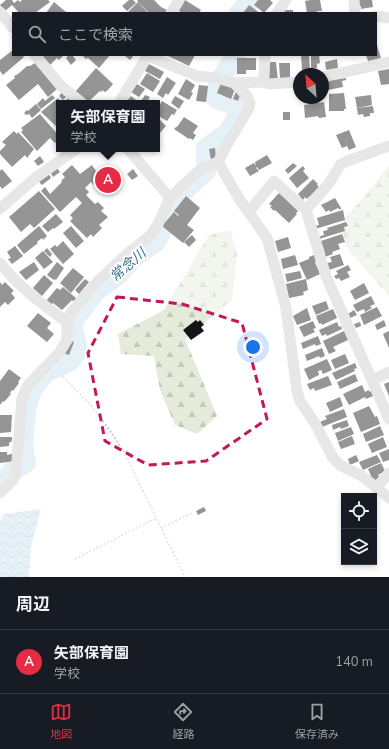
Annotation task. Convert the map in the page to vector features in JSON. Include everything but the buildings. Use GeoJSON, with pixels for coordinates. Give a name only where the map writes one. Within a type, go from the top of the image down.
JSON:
{"type":"FeatureCollection","features":[{"type":"Feature","properties":{"kind":"street"},"geometry":{"type":"LineString","coordinates":[[172,12],[179,0]]}},
{"type":"Feature","properties":{"kind":"street"},"geometry":{"type":"LineString","coordinates":[[278,12],[286,0]]}},
{"type":"Feature","properties":{"kind":"street"},"geometry":{"type":"LineString","coordinates":[[354,0],[355,12]]}},
{"type":"Feature","properties":{"kind":"street"},"geometry":{"type":"LineString","coordinates":[[0,12],[12,27]]}},
{"type":"Feature","properties":{"kind":"street"},"geometry":{"type":"LineString","coordinates":[[377,16],[389,18]]}},
{"type":"Feature","properties":{"kind":"street"},"geometry":{"type":"LineString","coordinates":[[36,56],[60,85],[78,100]]}},
{"type":"Feature","properties":{"kind":"street"},"geometry":{"type":"LineString","coordinates":[[121,100],[147,56]]}},
{"type":"Feature","properties":{"kind":"street"},"geometry":{"type":"LineString","coordinates":[[150,56],[197,76],[217,78],[234,83],[261,82],[269,84],[293,82]]}},
{"type":"Feature","properties":{"kind":"street"},"geometry":{"type":"LineString","coordinates":[[261,82],[264,77],[265,56]]}},
{"type":"Feature","properties":{"kind":"street"},"geometry":{"type":"LineString","coordinates":[[329,76],[389,62]]}},
{"type":"Feature","properties":{"kind":"street"},"geometry":{"type":"LineString","coordinates":[[0,492],[13,480],[16,473],[22,398],[28,385],[49,362],[60,353],[67,340],[67,322],[72,311],[99,280],[128,253],[151,235],[158,224],[170,198],[201,169],[218,162],[250,108],[250,103],[247,96],[234,83]]}},
{"type":"Feature","properties":{"kind":"street"},"geometry":{"type":"LineString","coordinates":[[306,210],[330,182],[340,165],[389,146]]}},
{"type":"Feature","properties":{"kind":"street"},"geometry":{"type":"LineString","coordinates":[[0,209],[34,179],[72,152]]}},
{"type":"Feature","properties":{"kind":"street"},"geometry":{"type":"LineString","coordinates":[[131,152],[170,198]]}},
{"type":"Feature","properties":{"kind":"street"},"geometry":{"type":"LineString","coordinates":[[218,162],[240,200],[267,238],[286,308],[297,391],[300,401],[316,425],[333,458],[340,465],[362,476],[389,498]]}},
{"type":"Feature","properties":{"kind":"street"},"geometry":{"type":"LineString","coordinates":[[249,212],[274,181],[306,210],[326,276],[389,419]]}},
{"type":"Feature","properties":{"kind":"street"},"geometry":{"type":"LineString","coordinates":[[0,263],[8,273],[37,300],[67,322]]}},
{"type":"Feature","properties":{"kind":"street"},"geometry":{"type":"LineString","coordinates":[[373,380],[389,372]]}},
{"type":"Feature","properties":{"kind":"street"},"geometry":{"type":"LineString","coordinates":[[376,488],[389,473]]}},
{"type":"Feature","properties":{"kind":"path"},"geometry":{"type":"LineString","coordinates":[[49,362],[90,404],[113,435],[125,454],[185,577]]}},
{"type":"Feature","properties":{"kind":"path"},"geometry":{"type":"LineString","coordinates":[[161,528],[192,513]]}},
{"type":"Feature","properties":{"kind":"path"},"geometry":{"type":"LineString","coordinates":[[75,558],[156,518]]}},
{"type":"Feature","properties":{"kind":"highlighted area"},"geometry":{"type":"Polygon","coordinates":[[[117,297],[182,304],[242,323],[267,419],[206,461],[148,465],[105,441],[88,353],[117,297]]]}},
{"type":"Feature","properties":{"kind":"green space"},"geometry":{"type":"Polygon","coordinates":[[[389,165],[389,296],[352,254],[341,238],[342,222],[389,165]]]}},
{"type":"Feature","properties":{"kind":"green space"},"geometry":{"type":"Polygon","coordinates":[[[230,230],[237,253],[232,300],[185,339],[217,416],[197,434],[175,425],[160,390],[154,356],[121,354],[118,334],[164,310],[209,235],[230,230]]]}},
{"type":"Feature","properties":{"kind":"water"},"geometry":{"type":"Polygon","coordinates":[[[41,509],[31,546],[29,577],[0,577],[0,522],[3,514],[41,509]]]}},
{"type":"Feature","properties":{"kind":"waterway","name":"常念川"},"geometry":{"type":"LineString","coordinates":[[240,12],[250,0]]}},
{"type":"Feature","properties":{"kind":"waterway","name":"常念川"},"geometry":{"type":"LineString","coordinates":[[0,484],[12,471],[26,463],[23,446],[26,410],[32,390],[45,373],[69,362],[75,355],[77,345],[72,327],[75,319],[96,291],[117,276],[132,259],[156,242],[182,193],[206,171],[206,148],[228,132],[240,112],[240,107],[217,99],[214,96],[219,82],[235,56]]}},
{"type":"Feature","properties":{"kind":"place","name":"矢部保育園"},"geometry":{"type":"Point","coordinates":[108,180]}}]}
